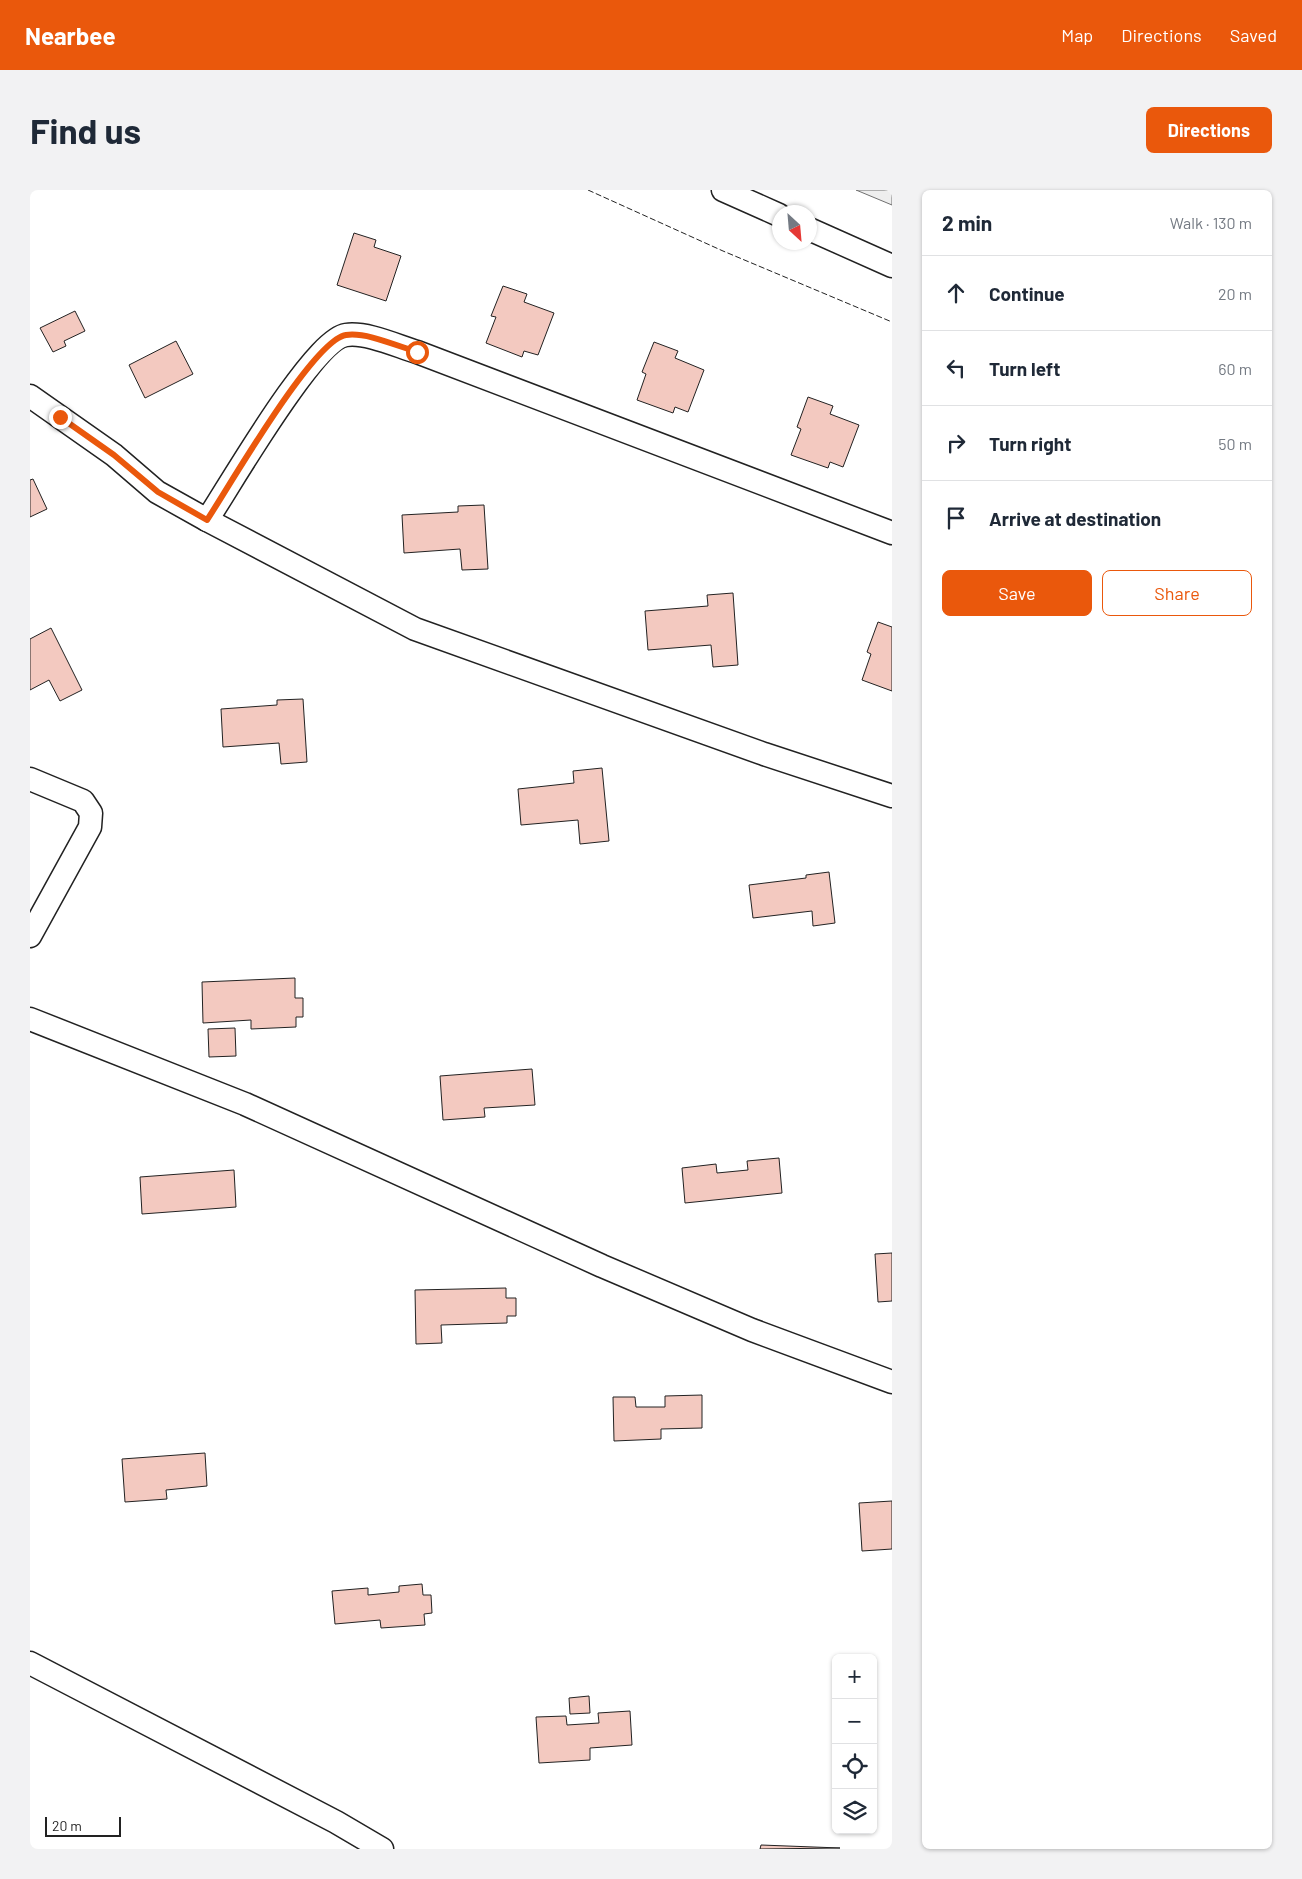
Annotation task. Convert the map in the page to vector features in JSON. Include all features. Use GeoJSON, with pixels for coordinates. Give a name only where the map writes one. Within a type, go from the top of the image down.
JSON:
{"type":"FeatureCollection","features":[{"type":"Feature","properties":{"kind":"street"},"geometry":{"type":"LineString","coordinates":[[723,190],[772,211]]}},
{"type":"Feature","properties":{"kind":"street"},"geometry":{"type":"LineString","coordinates":[[817,232],[892,266]]}},
{"type":"Feature","properties":{"kind":"street"},"geometry":{"type":"LineString","coordinates":[[207,520],[297,380],[314,358],[333,341],[345,335],[358,335],[417,352],[892,534]]}},
{"type":"Feature","properties":{"kind":"street"},"geometry":{"type":"LineString","coordinates":[[30,396],[114,455],[158,492],[207,520],[415,629],[737,744],[892,796]]}},
{"type":"Feature","properties":{"kind":"street"},"geometry":{"type":"LineString","coordinates":[[30,779],[83,801],[91,813],[90,827],[30,936]]}},
{"type":"Feature","properties":{"kind":"street"},"geometry":{"type":"LineString","coordinates":[[30,1019],[245,1104],[593,1262],[752,1330],[892,1382]]}},
{"type":"Feature","properties":{"kind":"street"},"geometry":{"type":"LineString","coordinates":[[30,1663],[328,1818],[382,1849]]}},
{"type":"Feature","properties":{"kind":"shaded area"},"geometry":{"type":"Polygon","coordinates":[[[856,190],[892,190],[892,205],[856,190]]]}},
{"type":"Feature","properties":{"kind":"building"},"geometry":{"type":"Polygon","coordinates":[[[354,233],[376,240],[374,247],[401,256],[386,301],[337,285],[354,233]]]}},
{"type":"Feature","properties":{"kind":"building"},"geometry":{"type":"Polygon","coordinates":[[[503,286],[527,294],[524,302],[554,313],[538,355],[524,351],[522,357],[486,343],[496,317],[491,316],[503,286]]]}},
{"type":"Feature","properties":{"kind":"building"},"geometry":{"type":"Polygon","coordinates":[[[75,311],[85,331],[64,341],[66,346],[53,352],[40,328],[75,311]]]}},
{"type":"Feature","properties":{"kind":"building"},"geometry":{"type":"Polygon","coordinates":[[[176,341],[193,374],[145,398],[129,365],[176,341]]]}},
{"type":"Feature","properties":{"kind":"building"},"geometry":{"type":"Polygon","coordinates":[[[654,342],[678,351],[675,358],[704,370],[688,412],[675,407],[673,413],[637,400],[646,374],[642,372],[654,342]]]}},
{"type":"Feature","properties":{"kind":"building"},"geometry":{"type":"Polygon","coordinates":[[[808,397],[833,406],[830,414],[859,425],[843,467],[830,462],[828,468],[791,455],[801,429],[797,427],[808,397]]]}},
{"type":"Feature","properties":{"kind":"building"},"geometry":{"type":"Polygon","coordinates":[[[33,479],[47,509],[30,517],[30,480],[33,479]]]}},
{"type":"Feature","properties":{"kind":"building"},"geometry":{"type":"Polygon","coordinates":[[[484,505],[488,569],[462,570],[460,549],[404,553],[402,515],[458,512],[458,506],[484,505]]]}},
{"type":"Feature","properties":{"kind":"building"},"geometry":{"type":"Polygon","coordinates":[[[733,593],[738,665],[713,667],[711,645],[648,650],[645,611],[708,606],[707,595],[733,593]]]}},
{"type":"Feature","properties":{"kind":"building"},"geometry":{"type":"Polygon","coordinates":[[[878,622],[892,627],[892,691],[862,680],[871,654],[867,652],[878,622]]]}},
{"type":"Feature","properties":{"kind":"building"},"geometry":{"type":"Polygon","coordinates":[[[51,628],[82,690],[60,701],[49,680],[30,690],[30,639],[51,628]]]}},
{"type":"Feature","properties":{"kind":"building"},"geometry":{"type":"Polygon","coordinates":[[[303,699],[307,762],[281,764],[279,743],[223,747],[221,709],[277,705],[277,700],[303,699]]]}},
{"type":"Feature","properties":{"kind":"building"},"geometry":{"type":"Polygon","coordinates":[[[602,768],[609,841],[580,844],[578,820],[521,825],[518,789],[574,783],[573,771],[602,768]]]}},
{"type":"Feature","properties":{"kind":"building"},"geometry":{"type":"Polygon","coordinates":[[[829,872],[835,923],[813,926],[812,911],[753,918],[749,885],[806,878],[806,875],[829,872]]]}},
{"type":"Feature","properties":{"kind":"building"},"geometry":{"type":"Polygon","coordinates":[[[295,978],[295,998],[303,998],[303,1017],[296,1017],[296,1027],[251,1029],[251,1020],[203,1023],[202,982],[295,978]]]}},
{"type":"Feature","properties":{"kind":"building"},"geometry":{"type":"Polygon","coordinates":[[[235,1028],[236,1056],[209,1057],[208,1029],[235,1028]]]}},
{"type":"Feature","properties":{"kind":"building"},"geometry":{"type":"Polygon","coordinates":[[[532,1069],[535,1105],[484,1108],[485,1117],[443,1120],[440,1076],[532,1069]]]}},
{"type":"Feature","properties":{"kind":"building"},"geometry":{"type":"Polygon","coordinates":[[[779,1158],[782,1193],[685,1203],[682,1168],[716,1164],[717,1173],[748,1170],[747,1161],[779,1158]]]}},
{"type":"Feature","properties":{"kind":"building"},"geometry":{"type":"Polygon","coordinates":[[[234,1170],[236,1207],[142,1214],[140,1177],[234,1170]]]}},
{"type":"Feature","properties":{"kind":"building"},"geometry":{"type":"Polygon","coordinates":[[[892,1253],[892,1301],[878,1302],[875,1254],[892,1253]]]}},
{"type":"Feature","properties":{"kind":"building"},"geometry":{"type":"Polygon","coordinates":[[[506,1288],[506,1298],[516,1298],[516,1316],[507,1316],[507,1323],[441,1325],[442,1343],[416,1344],[415,1290],[506,1288]]]}},
{"type":"Feature","properties":{"kind":"building"},"geometry":{"type":"Polygon","coordinates":[[[702,1395],[702,1428],[661,1429],[661,1439],[614,1441],[613,1397],[635,1397],[636,1407],[665,1407],[665,1396],[702,1395]]]}},
{"type":"Feature","properties":{"kind":"building"},"geometry":{"type":"Polygon","coordinates":[[[205,1453],[207,1486],[166,1490],[167,1499],[125,1502],[122,1459],[205,1453]]]}},
{"type":"Feature","properties":{"kind":"building"},"geometry":{"type":"Polygon","coordinates":[[[892,1501],[892,1549],[862,1551],[859,1503],[892,1501]]]}},
{"type":"Feature","properties":{"kind":"building"},"geometry":{"type":"Polygon","coordinates":[[[422,1584],[423,1595],[431,1595],[432,1613],[424,1614],[425,1625],[381,1628],[380,1620],[335,1624],[332,1591],[368,1588],[368,1595],[399,1592],[399,1586],[422,1584]]]}},
{"type":"Feature","properties":{"kind":"building"},"geometry":{"type":"Polygon","coordinates":[[[589,1696],[590,1713],[570,1714],[569,1698],[589,1696]]]}},
{"type":"Feature","properties":{"kind":"building"},"geometry":{"type":"Polygon","coordinates":[[[630,1711],[632,1745],[590,1748],[590,1760],[539,1763],[536,1717],[566,1716],[567,1725],[599,1723],[598,1713],[630,1711]]]}},
{"type":"Feature","properties":{"kind":"building"},"geometry":{"type":"Polygon","coordinates":[[[761,1845],[840,1848],[760,1849],[761,1845]]]}},
{"type":"Feature","properties":{"kind":"fence"},"geometry":{"type":"LineString","coordinates":[[588,190],[723,251],[892,322]]}},
{"type":"Feature","properties":{"kind":"route"},"geometry":{"type":"LineString","coordinates":[[60,417],[114,455],[158,492],[207,520],[297,380],[314,358],[333,341],[345,335],[358,335],[417,352]]}}]}
